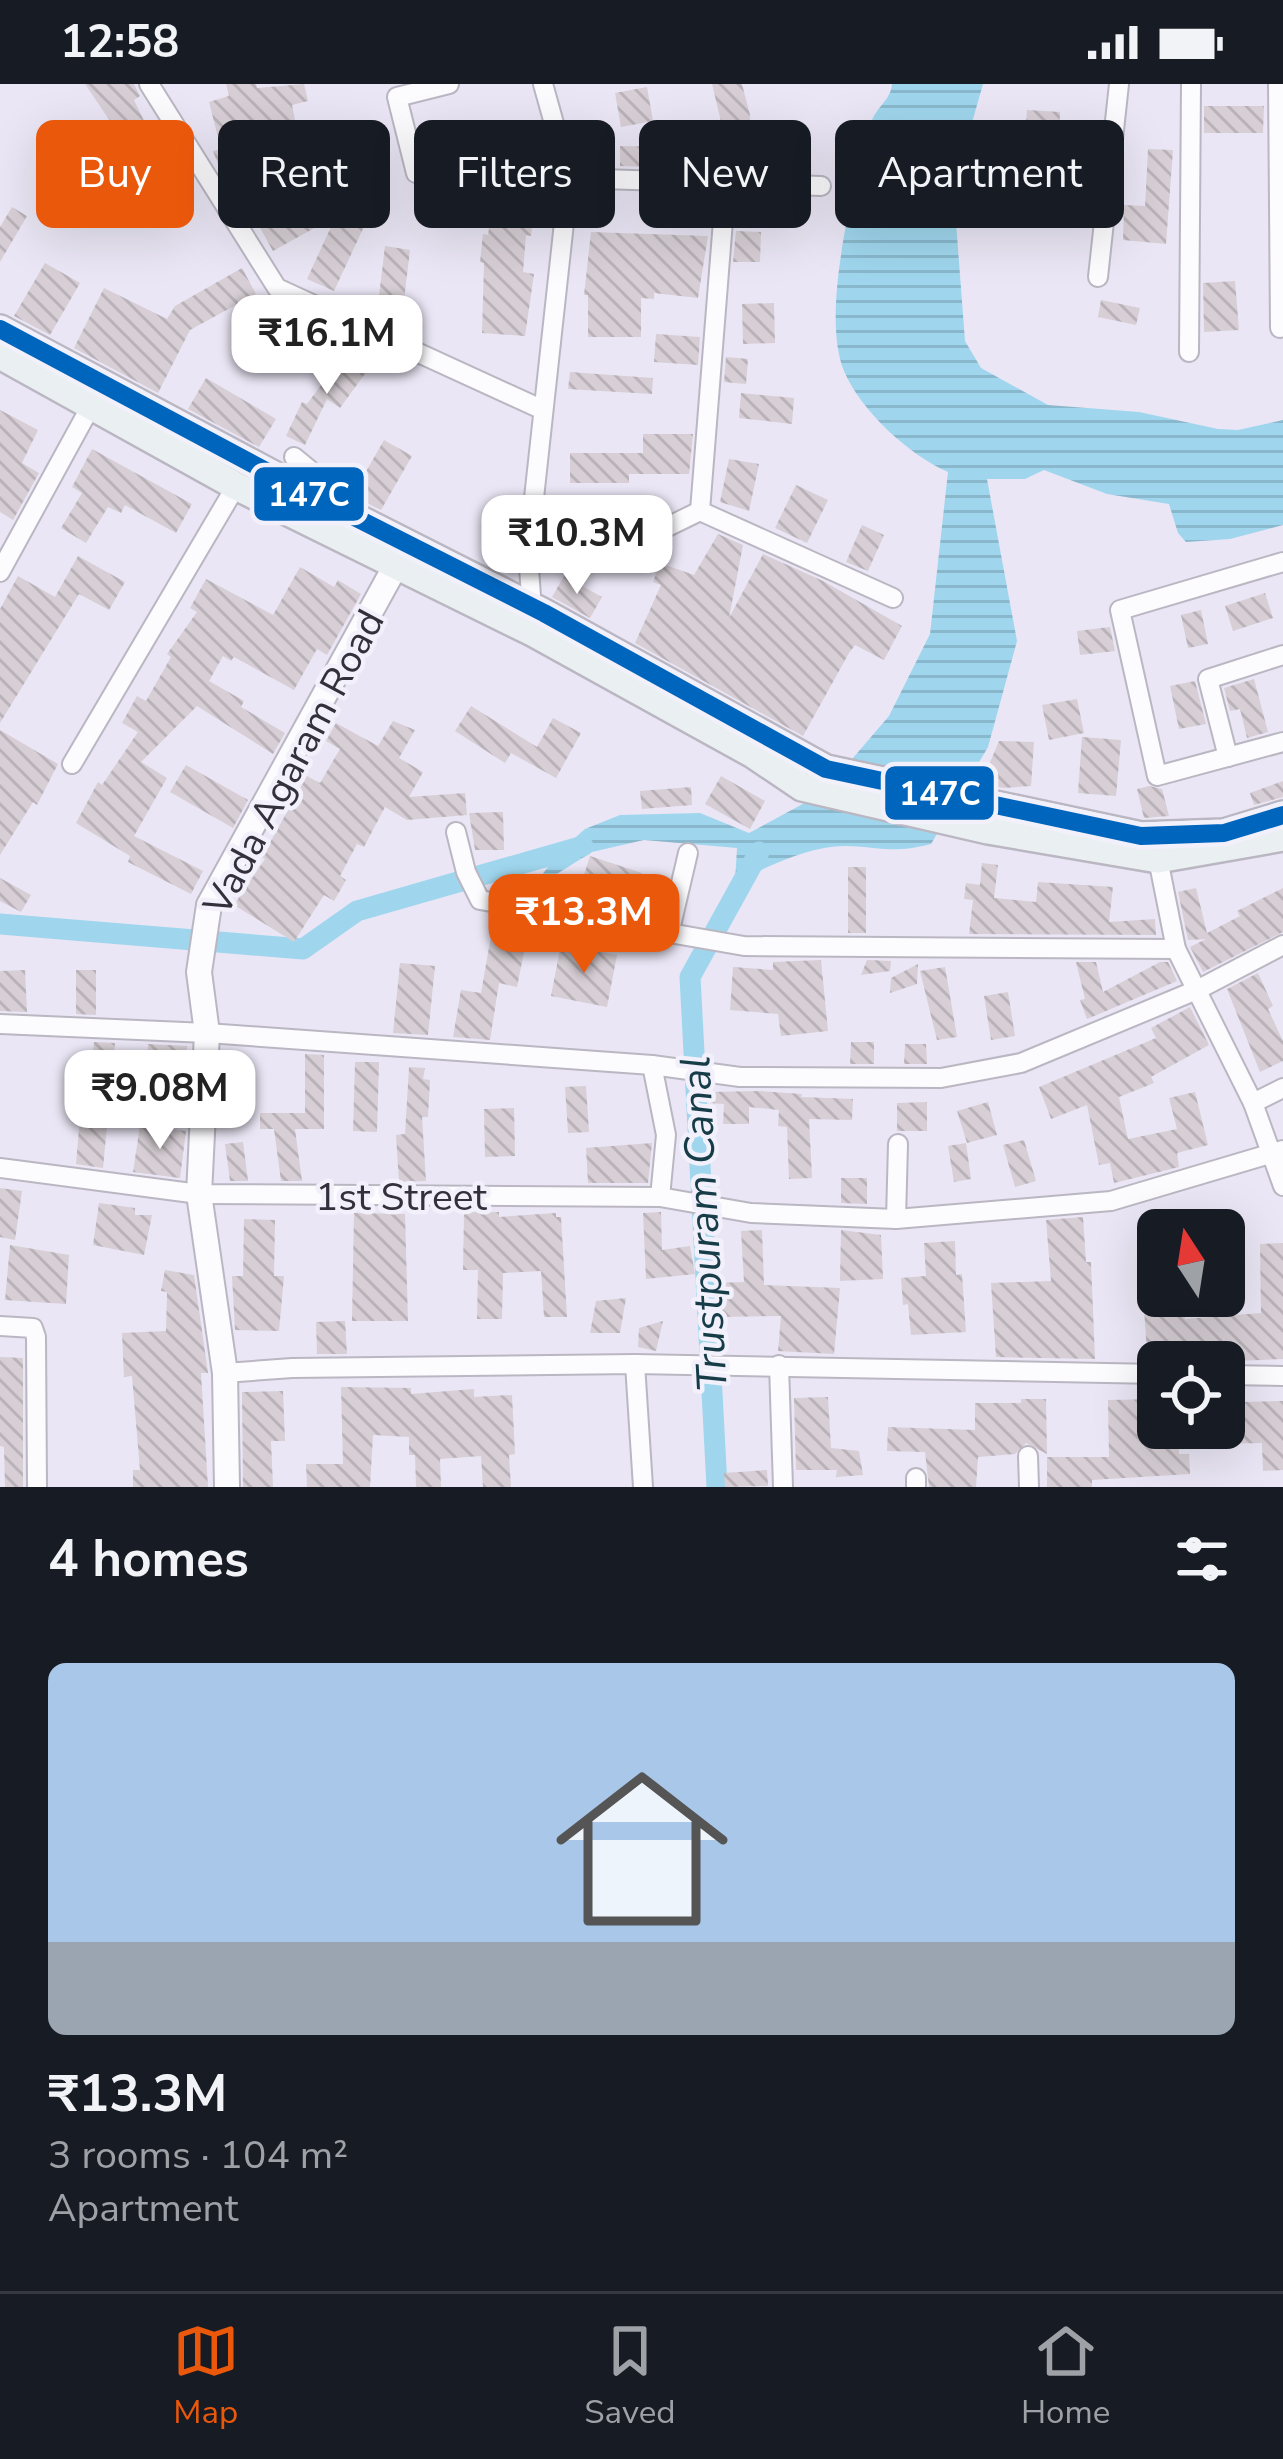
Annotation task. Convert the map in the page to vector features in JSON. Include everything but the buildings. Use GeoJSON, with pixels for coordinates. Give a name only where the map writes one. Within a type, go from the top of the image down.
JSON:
{"type":"FeatureCollection","features":[{"type":"Feature","properties":{"kind":"main road"},"geometry":{"type":"LineString","coordinates":[[0,329],[72,381],[92,404],[236,486],[402,555],[826,770],[986,817],[1158,859],[1283,837]]}},
{"type":"Feature","properties":{"kind":"main road"},"geometry":{"type":"LineString","coordinates":[[0,355],[72,381],[308,494],[402,555]]}},
{"type":"Feature","properties":{"kind":"main road"},"geometry":{"type":"LineString","coordinates":[[533,621],[802,787],[986,817],[1157,837],[1224,833],[1283,815]]}},
{"type":"Feature","properties":{"kind":"street"},"geometry":{"type":"LineString","coordinates":[[149,84],[277,289],[541,409]]}},
{"type":"Feature","properties":{"kind":"street"},"geometry":{"type":"LineString","coordinates":[[414,164],[397,97],[449,84]]}},
{"type":"Feature","properties":{"kind":"street"},"geometry":{"type":"LineString","coordinates":[[543,84],[553,120]]}},
{"type":"Feature","properties":{"kind":"street"},"geometry":{"type":"LineString","coordinates":[[1098,277],[1119,84]]}},
{"type":"Feature","properties":{"kind":"street"},"geometry":{"type":"LineString","coordinates":[[1189,352],[1191,84]]}},
{"type":"Feature","properties":{"kind":"street"},"geometry":{"type":"LineString","coordinates":[[1278,84],[1280,328]]}},
{"type":"Feature","properties":{"kind":"street"},"geometry":{"type":"LineString","coordinates":[[811,186],[821,186]]}},
{"type":"Feature","properties":{"kind":"street"},"geometry":{"type":"LineString","coordinates":[[533,621],[528,554],[563,228]]}},
{"type":"Feature","properties":{"kind":"street"},"geometry":{"type":"LineString","coordinates":[[700,511],[722,228]]}},
{"type":"Feature","properties":{"kind":"street"},"geometry":{"type":"LineString","coordinates":[[0,572],[92,404]]}},
{"type":"Feature","properties":{"kind":"street"},"geometry":{"type":"LineString","coordinates":[[294,457],[311,471],[313,485],[308,494]]}},
{"type":"Feature","properties":{"kind":"street"},"geometry":{"type":"LineString","coordinates":[[72,764],[236,486]]}},
{"type":"Feature","properties":{"kind":"street"},"geometry":{"type":"LineString","coordinates":[[528,554],[620,550],[700,511]]}},
{"type":"Feature","properties":{"kind":"street"},"geometry":{"type":"LineString","coordinates":[[700,511],[893,598]]}},
{"type":"Feature","properties":{"kind":"street","name":"Vada Agaram Road"},"geometry":{"type":"LineString","coordinates":[[227,1487],[225,1373],[199,1195],[207,1034],[200,972],[208,905],[402,555]]}},
{"type":"Feature","properties":{"kind":"street"},"geometry":{"type":"LineString","coordinates":[[1283,562],[1120,610],[1157,776],[1283,742]]}},
{"type":"Feature","properties":{"kind":"street"},"geometry":{"type":"LineString","coordinates":[[1228,757],[1208,679],[1283,655]]}},
{"type":"Feature","properties":{"kind":"street"},"geometry":{"type":"LineString","coordinates":[[456,832],[474,894],[495,905],[669,934],[744,946],[1176,949]]}},
{"type":"Feature","properties":{"kind":"street"},"geometry":{"type":"LineString","coordinates":[[669,934],[688,853]]}},
{"type":"Feature","properties":{"kind":"street"},"geometry":{"type":"LineString","coordinates":[[1158,859],[1176,949],[1277,1152],[1283,1186]]}},
{"type":"Feature","properties":{"kind":"street"},"geometry":{"type":"LineString","coordinates":[[0,1024],[652,1065],[740,1077],[941,1078],[1021,1063],[1199,989],[1283,945]]}},
{"type":"Feature","properties":{"kind":"street"},"geometry":{"type":"LineString","coordinates":[[652,1065],[666,1135],[660,1197]]}},
{"type":"Feature","properties":{"kind":"street"},"geometry":{"type":"LineString","coordinates":[[1253,1103],[1283,1088]]}},
{"type":"Feature","properties":{"kind":"street"},"geometry":{"type":"LineString","coordinates":[[896,1219],[898,1144]]}},
{"type":"Feature","properties":{"kind":"street","name":"1st Street"},"geometry":{"type":"LineString","coordinates":[[0,1168],[199,1195],[660,1197],[751,1213],[896,1219],[1111,1201],[1277,1152]]}},
{"type":"Feature","properties":{"kind":"street"},"geometry":{"type":"LineString","coordinates":[[0,1326],[26,1326],[36,1337],[37,1487]]}},
{"type":"Feature","properties":{"kind":"street"},"geometry":{"type":"LineString","coordinates":[[635,1364],[643,1487]]}},
{"type":"Feature","properties":{"kind":"street"},"geometry":{"type":"LineString","coordinates":[[225,1373],[735,1364],[1137,1374]]}},
{"type":"Feature","properties":{"kind":"street"},"geometry":{"type":"LineString","coordinates":[[779,1365],[783,1487]]}},
{"type":"Feature","properties":{"kind":"street"},"geometry":{"type":"LineString","coordinates":[[1245,1375],[1283,1376]]}},
{"type":"Feature","properties":{"kind":"street"},"geometry":{"type":"LineString","coordinates":[[1028,1456],[1029,1487]]}},
{"type":"Feature","properties":{"kind":"water"},"geometry":{"type":"Polygon","coordinates":[[[892,84],[983,84],[973,120],[872,120],[892,84]]]}},
{"type":"Feature","properties":{"kind":"water"},"geometry":{"type":"Polygon","coordinates":[[[846,228],[956,228],[965,341],[981,368],[1048,405],[1139,412],[1218,429],[1238,430],[1283,420],[1283,525],[1230,539],[1186,542],[1178,533],[1169,504],[1107,494],[1044,470],[1025,479],[987,479],[1017,641],[988,747],[931,844],[817,850],[735,882],[737,848],[644,840],[592,852],[531,890],[558,853],[585,829],[620,815],[700,813],[749,833],[823,793],[889,716],[930,634],[948,472],[888,430],[844,371],[836,316],[846,228]]]}},
{"type":"Feature","properties":{"kind":"waterway"},"geometry":{"type":"LineString","coordinates":[[0,924],[303,949],[357,911],[583,846]]}},
{"type":"Feature","properties":{"kind":"waterway","name":"Trustpuram Canal"},"geometry":{"type":"LineString","coordinates":[[717,1487],[690,977],[759,852]]}},
{"type":"Feature","properties":{"kind":"transit line","name":"147C"},"geometry":{"type":"LineString","coordinates":[[0,329],[544,613],[826,769],[1141,836],[1224,833],[1283,815]]}}]}
